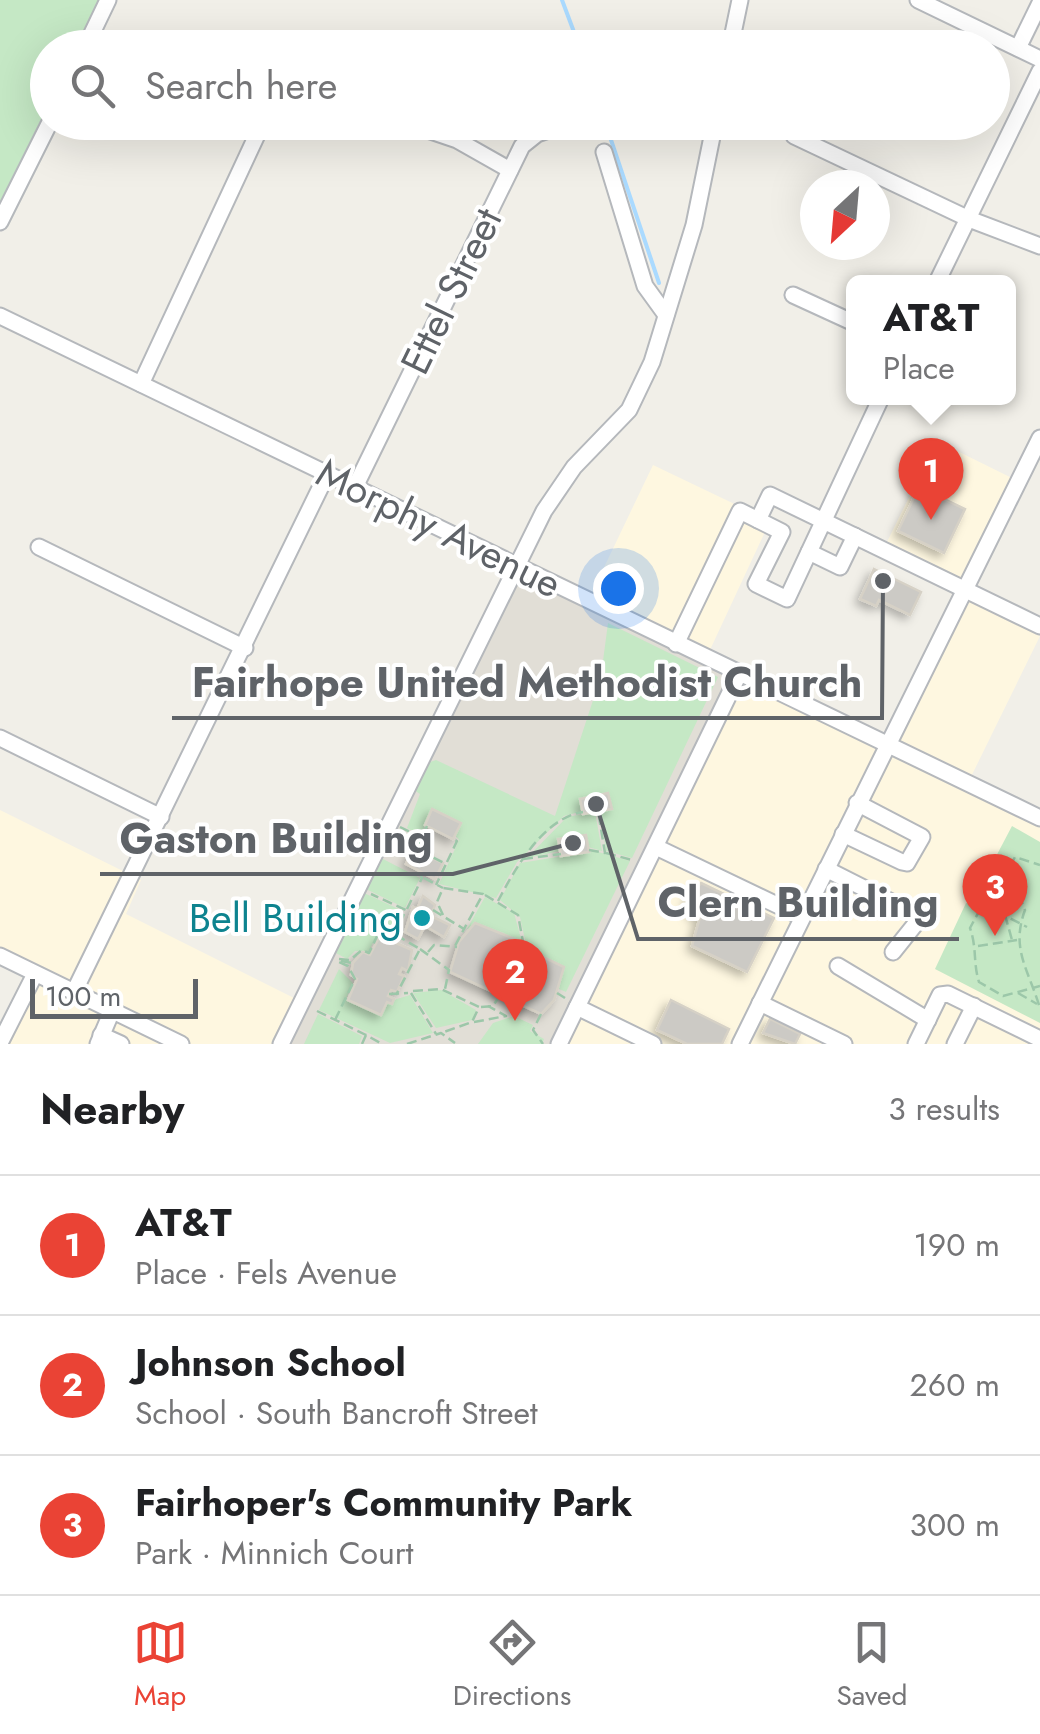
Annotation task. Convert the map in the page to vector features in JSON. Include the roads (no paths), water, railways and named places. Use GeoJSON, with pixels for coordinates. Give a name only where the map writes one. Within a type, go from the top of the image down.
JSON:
{"type":"FeatureCollection","features":[{"type":"Feature","properties":{"kind":"street"},"geometry":{"type":"LineString","coordinates":[[94,30],[108,0]]}},
{"type":"Feature","properties":{"kind":"street"},"geometry":{"type":"LineString","coordinates":[[734,30],[740,0]]}},
{"type":"Feature","properties":{"kind":"street"},"geometry":{"type":"LineString","coordinates":[[918,0],[943,5],[987,30]]}},
{"type":"Feature","properties":{"kind":"street"},"geometry":{"type":"LineString","coordinates":[[1018,48],[1040,3]]}},
{"type":"Feature","properties":{"kind":"street"},"geometry":{"type":"LineString","coordinates":[[1010,43],[1040,59]]}},
{"type":"Feature","properties":{"kind":"street"},"geometry":{"type":"LineString","coordinates":[[1010,134],[1040,71]]}},
{"type":"Feature","properties":{"kind":"street"},"geometry":{"type":"LineString","coordinates":[[0,222],[41,140]]}},
{"type":"Feature","properties":{"kind":"street"},"geometry":{"type":"LineString","coordinates":[[141,384],[255,140]]}},
{"type":"Feature","properties":{"kind":"street"},"geometry":{"type":"LineString","coordinates":[[457,140],[510,170]]}},
{"type":"Feature","properties":{"kind":"street","name":"Ettel Street"},"geometry":{"type":"LineString","coordinates":[[355,487],[527,140]]}},
{"type":"Feature","properties":{"kind":"street"},"geometry":{"type":"LineString","coordinates":[[281,1044],[514,565],[557,488],[630,410],[694,225],[711,140]]}},
{"type":"Feature","properties":{"kind":"street"},"geometry":{"type":"LineString","coordinates":[[802,140],[969,219],[1040,246]]}},
{"type":"Feature","properties":{"kind":"street"},"geometry":{"type":"LineString","coordinates":[[941,275],[1007,140]]}},
{"type":"Feature","properties":{"kind":"street"},"geometry":{"type":"LineString","coordinates":[[604,152],[644,286],[666,315]]}},
{"type":"Feature","properties":{"kind":"street"},"geometry":{"type":"LineString","coordinates":[[793,295],[846,319]]}},
{"type":"Feature","properties":{"kind":"street","name":"Morphy Avenue"},"geometry":{"type":"LineString","coordinates":[[0,316],[1040,818]]}},
{"type":"Feature","properties":{"kind":"street"},"geometry":{"type":"LineString","coordinates":[[676,644],[740,511],[782,532],[756,584],[787,599],[878,405]]}},
{"type":"Feature","properties":{"kind":"street"},"geometry":{"type":"LineString","coordinates":[[740,1044],[1040,438]]}},
{"type":"Feature","properties":{"kind":"street"},"geometry":{"type":"LineString","coordinates":[[74,992],[327,474]]}},
{"type":"Feature","properties":{"kind":"street"},"geometry":{"type":"LineString","coordinates":[[758,520],[770,494],[1040,626]]}},
{"type":"Feature","properties":{"kind":"street"},"geometry":{"type":"LineString","coordinates":[[809,552],[840,567],[855,536]]}},
{"type":"Feature","properties":{"kind":"street"},"geometry":{"type":"LineString","coordinates":[[39,546],[245,648]]}},
{"type":"Feature","properties":{"kind":"street"},"geometry":{"type":"LineString","coordinates":[[559,1044],[571,1002],[656,848],[740,674]]}},
{"type":"Feature","properties":{"kind":"street"},"geometry":{"type":"LineString","coordinates":[[0,738],[161,817]]}},
{"type":"Feature","properties":{"kind":"street"},"geometry":{"type":"LineString","coordinates":[[843,834],[902,862],[907,863],[917,849],[922,837],[858,804]]}},
{"type":"Feature","properties":{"kind":"street"},"geometry":{"type":"LineString","coordinates":[[656,848],[802,918]]}},
{"type":"Feature","properties":{"kind":"street"},"geometry":{"type":"LineString","coordinates":[[826,869],[920,917],[893,952]]}},
{"type":"Feature","properties":{"kind":"street"},"geometry":{"type":"LineString","coordinates":[[0,956],[181,1044]]}},
{"type":"Feature","properties":{"kind":"street"},"geometry":{"type":"LineString","coordinates":[[838,966],[928,1020]]}},
{"type":"Feature","properties":{"kind":"street"},"geometry":{"type":"LineString","coordinates":[[0,1043],[35,974]]}},
{"type":"Feature","properties":{"kind":"street"},"geometry":{"type":"LineString","coordinates":[[916,1044],[940,996],[948,994],[1040,1040]]}},
{"type":"Feature","properties":{"kind":"street"},"geometry":{"type":"LineString","coordinates":[[571,1002],[648,1043]]}},
{"type":"Feature","properties":{"kind":"street"},"geometry":{"type":"LineString","coordinates":[[760,1003],[844,1044]]}},
{"type":"Feature","properties":{"kind":"street"},"geometry":{"type":"LineString","coordinates":[[955,1044],[974,1006]]}},
{"type":"Feature","properties":{"kind":"street"},"geometry":{"type":"LineString","coordinates":[[112,1010],[100,1040],[121,1044]]}},
{"type":"Feature","properties":{"kind":"waterway"},"geometry":{"type":"LineString","coordinates":[[562,0],[573,30]]}},
{"type":"Feature","properties":{"kind":"waterway"},"geometry":{"type":"LineString","coordinates":[[611,140],[659,283]]}},
{"type":"Feature","properties":{"kind":"place","name":"AT&T"},"geometry":{"type":"Point","coordinates":[931,520]}},
{"type":"Feature","properties":{"kind":"place","name":"Fairhope United Methodist Church"},"geometry":{"type":"Point","coordinates":[883,581]}},
{"type":"Feature","properties":{"kind":"place","name":"Clern Building"},"geometry":{"type":"Point","coordinates":[596,804]}},
{"type":"Feature","properties":{"kind":"place","name":"Gaston Building"},"geometry":{"type":"Point","coordinates":[573,843]}},
{"type":"Feature","properties":{"kind":"place","name":"Bell Building"},"geometry":{"type":"Point","coordinates":[422,918]}},
{"type":"Feature","properties":{"kind":"place","name":"Fairhoper's Community Park"},"geometry":{"type":"Point","coordinates":[995,936]}},
{"type":"Feature","properties":{"kind":"place","name":"Johnson School"},"geometry":{"type":"Point","coordinates":[515,1021]}}]}
